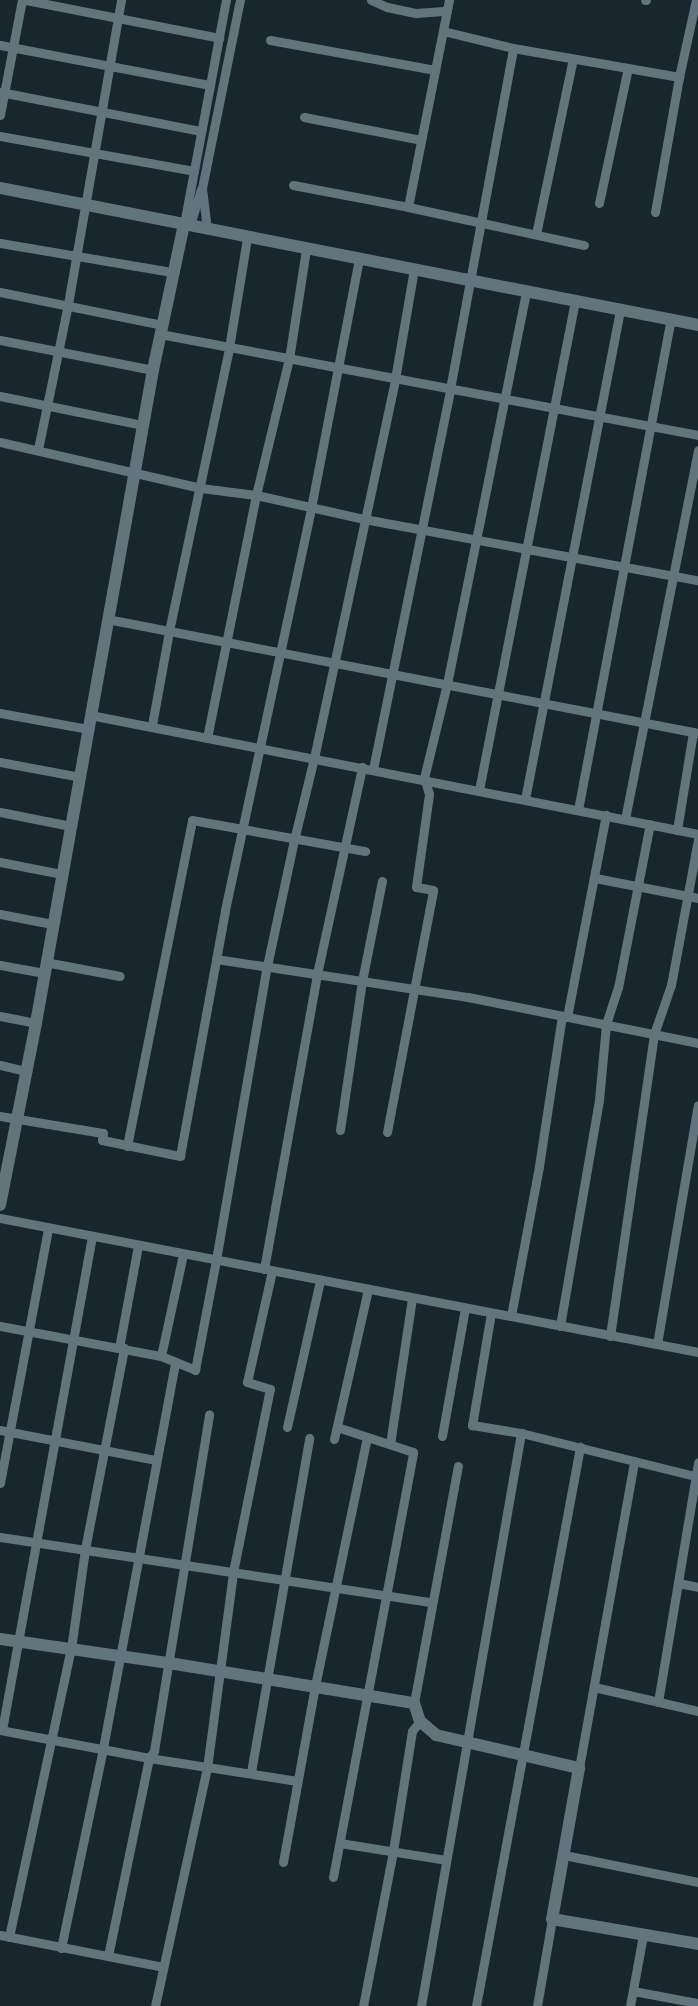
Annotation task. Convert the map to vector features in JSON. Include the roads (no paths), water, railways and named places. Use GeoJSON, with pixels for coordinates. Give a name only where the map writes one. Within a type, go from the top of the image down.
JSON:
{"type":"FeatureCollection","features":[{"type":"Feature","properties":{"kind":"street"},"geometry":{"type":"LineString","coordinates":[[0,115],[2,92],[24,0],[219,38]]}},
{"type":"Feature","properties":{"kind":"street"},"geometry":{"type":"LineString","coordinates":[[39,449],[69,304],[75,255],[122,0]]}},
{"type":"Feature","properties":{"kind":"street"},"geometry":{"type":"LineString","coordinates":[[187,225],[194,171],[226,0]]}},
{"type":"Feature","properties":{"kind":"street"},"geometry":{"type":"LineString","coordinates":[[0,1205],[3,1174],[36,1023],[107,619],[172,272],[202,188],[240,0]]}},
{"type":"Feature","properties":{"kind":"street"},"geometry":{"type":"LineString","coordinates":[[371,0],[387,7],[416,13],[447,11]]}},
{"type":"Feature","properties":{"kind":"street"},"geometry":{"type":"LineString","coordinates":[[408,207],[449,0]]}},
{"type":"Feature","properties":{"kind":"street"},"geometry":{"type":"LineString","coordinates":[[655,212],[679,78],[696,0]]}},
{"type":"Feature","properties":{"kind":"street"},"geometry":{"type":"LineString","coordinates":[[443,31],[513,48],[679,78]]}},
{"type":"Feature","properties":{"kind":"street"},"geometry":{"type":"LineString","coordinates":[[270,40],[435,70]]}},
{"type":"Feature","properties":{"kind":"street"},"geometry":{"type":"LineString","coordinates":[[0,45],[210,86]]}},
{"type":"Feature","properties":{"kind":"street"},"geometry":{"type":"LineString","coordinates":[[373,769],[450,389],[513,48]]}},
{"type":"Feature","properties":{"kind":"street"},"geometry":{"type":"LineString","coordinates":[[536,234],[573,59]]}},
{"type":"Feature","properties":{"kind":"street"},"geometry":{"type":"LineString","coordinates":[[599,204],[628,68]]}},
{"type":"Feature","properties":{"kind":"street"},"geometry":{"type":"LineString","coordinates":[[2,92],[201,131]]}},
{"type":"Feature","properties":{"kind":"street"},"geometry":{"type":"LineString","coordinates":[[304,117],[421,140]]}},
{"type":"Feature","properties":{"kind":"street"},"geometry":{"type":"LineString","coordinates":[[0,136],[194,171]]}},
{"type":"Feature","properties":{"kind":"street"},"geometry":{"type":"LineString","coordinates":[[293,185],[585,245]]}},
{"type":"Feature","properties":{"kind":"street"},"geometry":{"type":"LineString","coordinates":[[0,188],[698,325]]}},
{"type":"Feature","properties":{"kind":"street"},"geometry":{"type":"LineString","coordinates":[[202,188],[207,229]]}},
{"type":"Feature","properties":{"kind":"street"},"geometry":{"type":"LineString","coordinates":[[152,725],[169,631],[229,348],[247,238]]}},
{"type":"Feature","properties":{"kind":"street"},"geometry":{"type":"LineString","coordinates":[[0,243],[172,272]]}},
{"type":"Feature","properties":{"kind":"street"},"geometry":{"type":"LineString","coordinates":[[207,738],[256,495],[289,359],[306,249]]}},
{"type":"Feature","properties":{"kind":"street"},"geometry":{"type":"LineString","coordinates":[[0,1116],[103,1133],[102,1140],[180,1156],[216,958],[311,508],[359,258]]}},
{"type":"Feature","properties":{"kind":"street"},"geometry":{"type":"LineString","coordinates":[[0,1326],[161,1356],[195,1370],[267,966],[294,840],[315,758],[395,379],[414,269]]}},
{"type":"Feature","properties":{"kind":"street"},"geometry":{"type":"LineString","coordinates":[[387,1132],[433,890],[416,887],[429,794],[424,778],[447,684],[526,291]]}},
{"type":"Feature","properties":{"kind":"street"},"geometry":{"type":"LineString","coordinates":[[0,292],[69,304],[229,348],[698,435]]}},
{"type":"Feature","properties":{"kind":"street"},"geometry":{"type":"LineString","coordinates":[[479,790],[575,301]]}},
{"type":"Feature","properties":{"kind":"street"},"geometry":{"type":"LineString","coordinates":[[525,799],[620,309]]}},
{"type":"Feature","properties":{"kind":"street"},"geometry":{"type":"LineString","coordinates":[[578,810],[671,319]]}},
{"type":"Feature","properties":{"kind":"street"},"geometry":{"type":"LineString","coordinates":[[0,340],[153,370]]}},
{"type":"Feature","properties":{"kind":"street"},"geometry":{"type":"LineString","coordinates":[[0,396],[143,425]]}},
{"type":"Feature","properties":{"kind":"street"},"geometry":{"type":"LineString","coordinates":[[0,442],[39,449],[201,488],[256,495],[364,519],[698,580]]}},
{"type":"Feature","properties":{"kind":"street"},"geometry":{"type":"LineString","coordinates":[[625,819],[698,450]]}},
{"type":"Feature","properties":{"kind":"street"},"geometry":{"type":"LineString","coordinates":[[107,619],[226,644],[697,732],[677,830]]}},
{"type":"Feature","properties":{"kind":"street"},"geometry":{"type":"LineString","coordinates":[[0,712],[88,729]]}},
{"type":"Feature","properties":{"kind":"street"},"geometry":{"type":"LineString","coordinates":[[90,715],[424,778],[698,834]]}},
{"type":"Feature","properties":{"kind":"street"},"geometry":{"type":"LineString","coordinates":[[0,762],[80,777]]}},
{"type":"Feature","properties":{"kind":"street"},"geometry":{"type":"LineString","coordinates":[[155,2006],[207,1768],[234,1572],[270,1389],[247,1382],[317,974],[363,767]]}},
{"type":"Feature","properties":{"kind":"street"},"geometry":{"type":"LineString","coordinates":[[0,812],[70,826]]}},
{"type":"Feature","properties":{"kind":"street"},"geometry":{"type":"LineString","coordinates":[[511,1316],[540,1166],[565,1016],[595,878],[606,815]]}},
{"type":"Feature","properties":{"kind":"street"},"geometry":{"type":"LineString","coordinates":[[127,1146],[192,820],[365,851]]}},
{"type":"Feature","properties":{"kind":"street"},"geometry":{"type":"LineString","coordinates":[[560,1326],[599,1100],[606,1024],[618,988],[650,824]]}},
{"type":"Feature","properties":{"kind":"street"},"geometry":{"type":"LineString","coordinates":[[610,1336],[654,1034],[671,985],[698,839]]}},
{"type":"Feature","properties":{"kind":"street"},"geometry":{"type":"LineString","coordinates":[[0,862],[61,874]]}},
{"type":"Feature","properties":{"kind":"street"},"geometry":{"type":"LineString","coordinates":[[595,878],[698,898]]}},
{"type":"Feature","properties":{"kind":"street"},"geometry":{"type":"LineString","coordinates":[[340,1130],[362,981],[382,881]]}},
{"type":"Feature","properties":{"kind":"street"},"geometry":{"type":"LineString","coordinates":[[0,914],[52,924]]}},
{"type":"Feature","properties":{"kind":"street"},"geometry":{"type":"LineString","coordinates":[[216,958],[416,989],[698,1043]]}},
{"type":"Feature","properties":{"kind":"street"},"geometry":{"type":"LineString","coordinates":[[0,965],[45,967],[120,976]]}},
{"type":"Feature","properties":{"kind":"street"},"geometry":{"type":"LineString","coordinates":[[0,1016],[36,1023]]}},
{"type":"Feature","properties":{"kind":"street"},"geometry":{"type":"LineString","coordinates":[[0,1065],[27,1071]]}},
{"type":"Feature","properties":{"kind":"street"},"geometry":{"type":"LineString","coordinates":[[657,1344],[698,1105]]}},
{"type":"Feature","properties":{"kind":"street"},"geometry":{"type":"LineString","coordinates":[[0,1218],[698,1352]]}},
{"type":"Feature","properties":{"kind":"street"},"geometry":{"type":"LineString","coordinates":[[0,1483],[5,1431],[48,1228]]}},
{"type":"Feature","properties":{"kind":"street"},"geometry":{"type":"LineString","coordinates":[[92,1236],[38,1542],[1,1730],[207,1768],[251,1772],[297,1781]]}},
{"type":"Feature","properties":{"kind":"street"},"geometry":{"type":"LineString","coordinates":[[138,1245],[122,1348],[85,1549],[70,1649],[4,1936],[163,1967]]}},
{"type":"Feature","properties":{"kind":"street"},"geometry":{"type":"LineString","coordinates":[[161,1356],[183,1254]]}},
{"type":"Feature","properties":{"kind":"street"},"geometry":{"type":"LineString","coordinates":[[287,1428],[320,1280]]}},
{"type":"Feature","properties":{"kind":"street"},"geometry":{"type":"LineString","coordinates":[[334,1438],[368,1289]]}},
{"type":"Feature","properties":{"kind":"street"},"geometry":{"type":"LineString","coordinates":[[390,1444],[412,1298]]}},
{"type":"Feature","properties":{"kind":"street"},"geometry":{"type":"LineString","coordinates":[[442,1436],[465,1308]]}},
{"type":"Feature","properties":{"kind":"street"},"geometry":{"type":"LineString","coordinates":[[492,1313],[472,1425],[521,1433],[695,1476]]}},
{"type":"Feature","properties":{"kind":"street"},"geometry":{"type":"LineString","coordinates":[[61,1948],[103,1748],[175,1362]]}},
{"type":"Feature","properties":{"kind":"street"},"geometry":{"type":"LineString","coordinates":[[108,1956],[149,1758],[154,1751],[209,1414]]}},
{"type":"Feature","properties":{"kind":"street"},"geometry":{"type":"LineString","coordinates":[[333,1877],[413,1452],[337,1427]]}},
{"type":"Feature","properties":{"kind":"street"},"geometry":{"type":"LineString","coordinates":[[5,1431],[156,1460]]}},
{"type":"Feature","properties":{"kind":"street"},"geometry":{"type":"LineString","coordinates":[[421,2006],[521,1433]]}},
{"type":"Feature","properties":{"kind":"street"},"geometry":{"type":"LineString","coordinates":[[283,1862],[315,1686],[367,1437]]}},
{"type":"Feature","properties":{"kind":"street"},"geometry":{"type":"LineString","coordinates":[[251,1772],[309,1438]]}},
{"type":"Feature","properties":{"kind":"street"},"geometry":{"type":"LineString","coordinates":[[476,2006],[580,1447]]}},
{"type":"Feature","properties":{"kind":"street"},"geometry":{"type":"LineString","coordinates":[[537,2006],[634,1461]]}},
{"type":"Feature","properties":{"kind":"street"},"geometry":{"type":"LineString","coordinates":[[658,1702],[678,1583],[693,1526],[695,1476],[698,1464]]}},
{"type":"Feature","properties":{"kind":"street"},"geometry":{"type":"LineString","coordinates":[[459,1466],[414,1702],[420,1722],[436,1735],[579,1768]]}},
{"type":"Feature","properties":{"kind":"street"},"geometry":{"type":"LineString","coordinates":[[0,1537],[432,1602]]}},
{"type":"Feature","properties":{"kind":"street"},"geometry":{"type":"LineString","coordinates":[[678,1583],[698,1587]]}},
{"type":"Feature","properties":{"kind":"street"},"geometry":{"type":"LineString","coordinates":[[0,1639],[169,1662],[220,1673],[266,1678],[414,1702]]}},
{"type":"Feature","properties":{"kind":"street"},"geometry":{"type":"LineString","coordinates":[[594,1687],[698,1711]]}},
{"type":"Feature","properties":{"kind":"street"},"geometry":{"type":"LineString","coordinates":[[363,2006],[393,1851],[412,1731],[420,1722]]}},
{"type":"Feature","properties":{"kind":"street"},"geometry":{"type":"LineString","coordinates":[[340,1843],[446,1860]]}},
{"type":"Feature","properties":{"kind":"street"},"geometry":{"type":"LineString","coordinates":[[564,1855],[698,1882]]}},
{"type":"Feature","properties":{"kind":"street"},"geometry":{"type":"LineString","coordinates":[[552,1919],[698,1944]]}},
{"type":"Feature","properties":{"kind":"street"},"geometry":{"type":"LineString","coordinates":[[630,2006],[643,1935]]}},
{"type":"Feature","properties":{"kind":"street"},"geometry":{"type":"LineString","coordinates":[[633,1991],[698,2003]]}}]}
